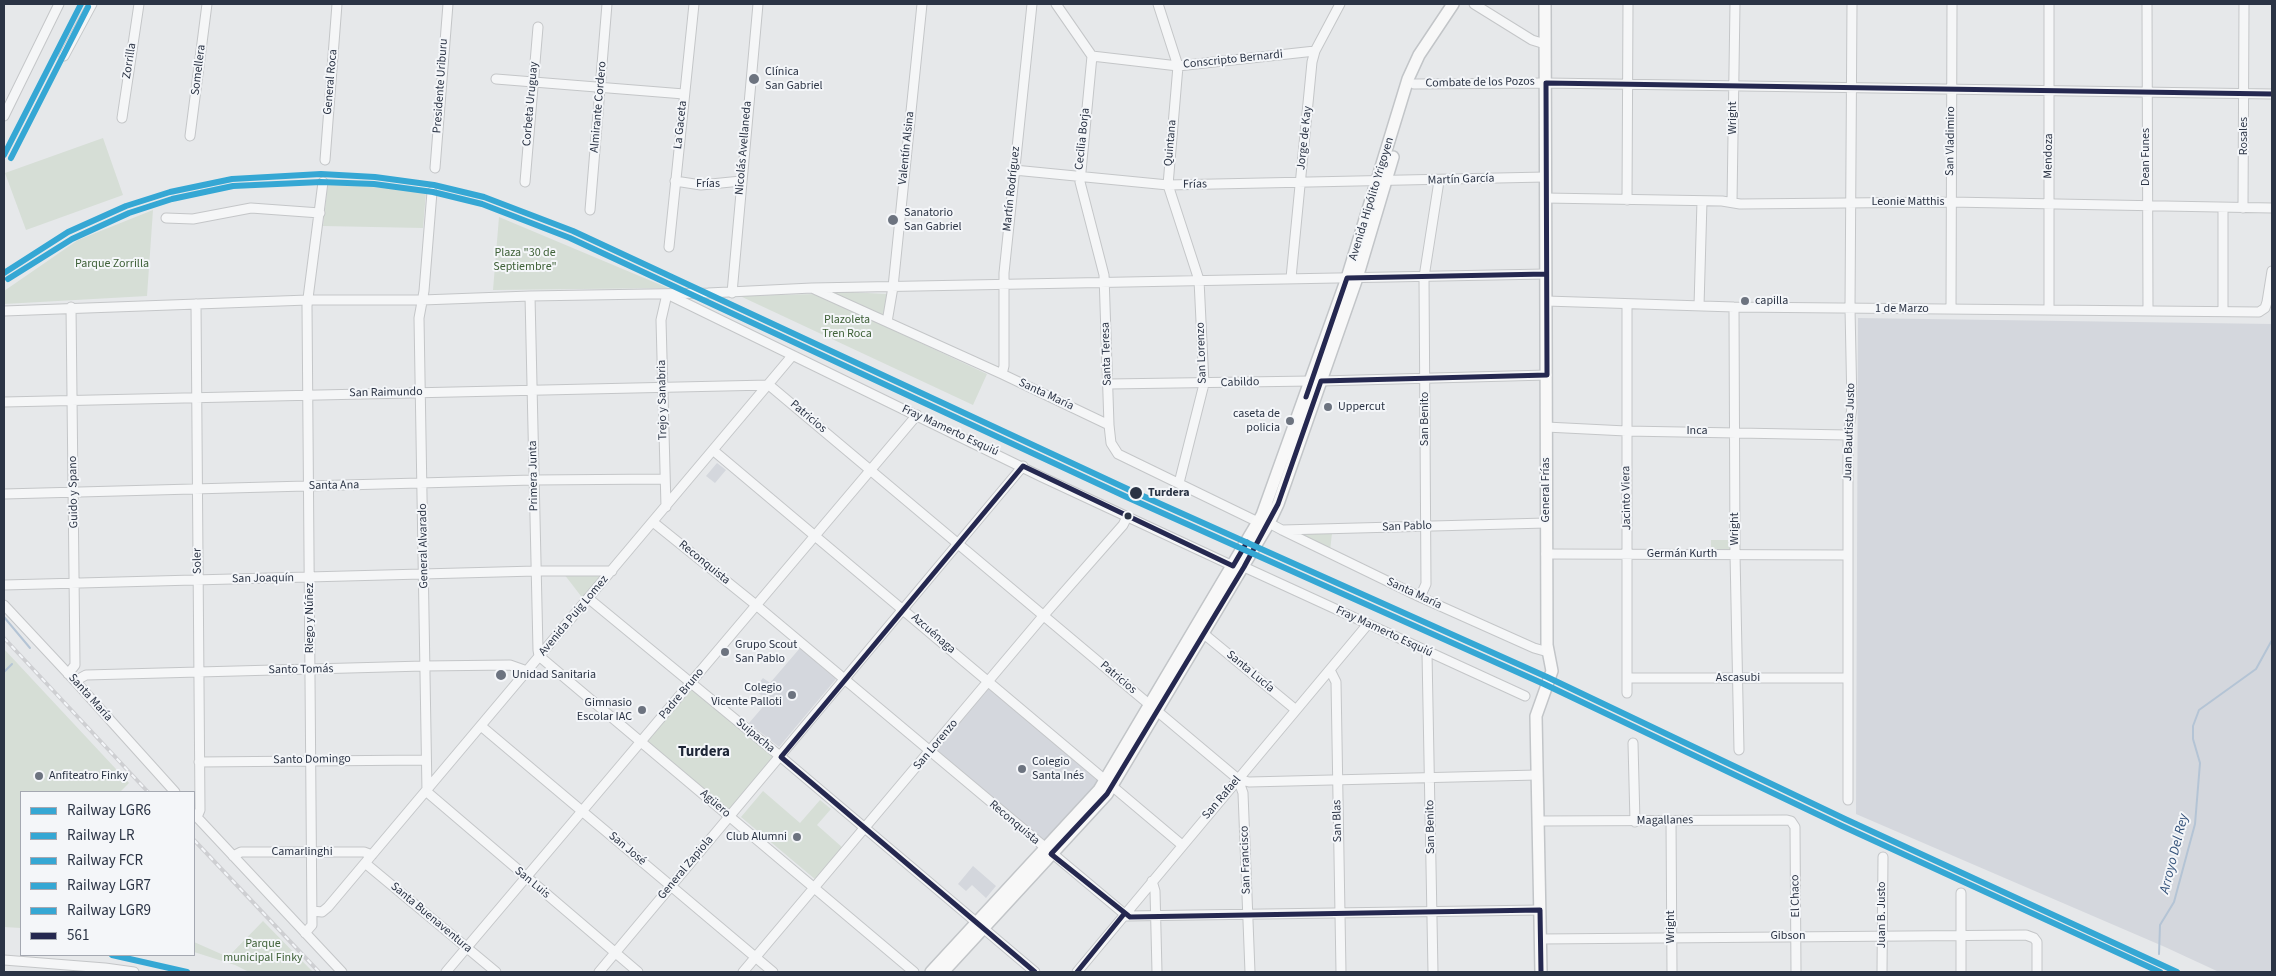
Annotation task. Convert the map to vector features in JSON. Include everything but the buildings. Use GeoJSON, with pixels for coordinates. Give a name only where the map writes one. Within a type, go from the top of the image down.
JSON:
{"type":"FeatureCollection","features":[{"type":"Feature","properties":{"kind":"main road","name":"Avenida Hipólito Yrigoyen"},"geometry":{"type":"LineString","coordinates":[[1381,182],[1411,70],[1452,4]]}},
{"type":"Feature","properties":{"kind":"main road","name":"Avenida Hipólito Yrigoyen"},"geometry":{"type":"LineString","coordinates":[[943,972],[980,926],[1095,795],[1108,783],[1264,522],[1266,507],[1316,381],[1352,278],[1381,182],[1414,84],[1425,58],[1462,4]]}},
{"type":"Feature","properties":{"kind":"main road","name":"General Frías"},"geometry":{"type":"LineString","coordinates":[[1541,972],[1536,716],[1552,671],[1548,652],[1546,554],[1545,4]]}},
{"type":"Feature","properties":{"kind":"main road","name":"Avenida Hipólito Yrigoyen"},"geometry":{"type":"LineString","coordinates":[[1153,708],[1204,634],[1238,567]]}},
{"type":"Feature","properties":{"kind":"main road","name":"Avenida Hipólito Yrigoyen"},"geometry":{"type":"LineString","coordinates":[[931,972],[980,926]]}},
{"type":"Feature","properties":{"kind":"street"},"geometry":{"type":"LineString","coordinates":[[4,116],[59,4]]}},
{"type":"Feature","properties":{"kind":"street"},"geometry":{"type":"LineString","coordinates":[[64,56],[92,4]]}},
{"type":"Feature","properties":{"kind":"street","name":"Zorrilla"},"geometry":{"type":"LineString","coordinates":[[122,118],[139,4]]}},
{"type":"Feature","properties":{"kind":"street","name":"Somellera"},"geometry":{"type":"LineString","coordinates":[[190,136],[207,4]]}},
{"type":"Feature","properties":{"kind":"street","name":"General Roca"},"geometry":{"type":"LineString","coordinates":[[325,160],[337,4]]}},
{"type":"Feature","properties":{"kind":"street","name":"Presidente Uriburu"},"geometry":{"type":"LineString","coordinates":[[435,168],[448,4]]}},
{"type":"Feature","properties":{"kind":"street","name":"Almirante Cordero"},"geometry":{"type":"LineString","coordinates":[[590,210],[607,4]]}},
{"type":"Feature","properties":{"kind":"street","name":"La Gaceta"},"geometry":{"type":"LineString","coordinates":[[668,247],[694,4]]}},
{"type":"Feature","properties":{"kind":"street","name":"Nicolás Avellaneda"},"geometry":{"type":"LineString","coordinates":[[732,293],[758,4]]}},
{"type":"Feature","properties":{"kind":"street","name":"Valentín Alsina"},"geometry":{"type":"LineString","coordinates":[[887,322],[893,287],[922,4]]}},
{"type":"Feature","properties":{"kind":"street","name":"Martín Rodríguez"},"geometry":{"type":"LineString","coordinates":[[1002,374],[1004,366],[1003,284],[1032,4]]}},
{"type":"Feature","properties":{"kind":"street"},"geometry":{"type":"LineString","coordinates":[[1056,4],[1092,56]]}},
{"type":"Feature","properties":{"kind":"street","name":"Quintana"},"geometry":{"type":"LineString","coordinates":[[1158,4],[1178,66],[1168,185],[1199,280]]}},
{"type":"Feature","properties":{"kind":"street","name":"Jorge de Kay"},"geometry":{"type":"LineString","coordinates":[[1290,278],[1312,62],[1315,51],[1340,4]]}},
{"type":"Feature","properties":{"kind":"street"},"geometry":{"type":"LineString","coordinates":[[1474,4],[1532,40],[1545,44]]}},
{"type":"Feature","properties":{"kind":"street"},"geometry":{"type":"LineString","coordinates":[[1627,200],[1628,4]]}},
{"type":"Feature","properties":{"kind":"street","name":"Wright"},"geometry":{"type":"LineString","coordinates":[[1732,202],[1735,4]]}},
{"type":"Feature","properties":{"kind":"street","name":"Juan Bautista Justo"},"geometry":{"type":"LineString","coordinates":[[1848,800],[1847,555],[1848,435],[1852,407],[1850,308],[1852,4]]}},
{"type":"Feature","properties":{"kind":"street","name":"San Vladimiro"},"geometry":{"type":"LineString","coordinates":[[1951,309],[1952,4]]}},
{"type":"Feature","properties":{"kind":"street","name":"Mendoza"},"geometry":{"type":"LineString","coordinates":[[2048,4],[2050,91],[2049,309]]}},
{"type":"Feature","properties":{"kind":"street","name":"Dean Funes"},"geometry":{"type":"LineString","coordinates":[[2147,4],[2146,206],[2148,310]]}},
{"type":"Feature","properties":{"kind":"street","name":"Rosales"},"geometry":{"type":"LineString","coordinates":[[2243,208],[2244,4]]}},
{"type":"Feature","properties":{"kind":"street","name":"Corbeta Uruguay"},"geometry":{"type":"LineString","coordinates":[[525,182],[538,27]]}},
{"type":"Feature","properties":{"kind":"street","name":"Conscripto Bernardi"},"geometry":{"type":"LineString","coordinates":[[1092,56],[1178,66],[1315,51]]}},
{"type":"Feature","properties":{"kind":"street","name":"Cecilia Borja"},"geometry":{"type":"LineString","coordinates":[[1092,56],[1080,186],[1104,282]]}},
{"type":"Feature","properties":{"kind":"street"},"geometry":{"type":"LineString","coordinates":[[496,79],[684,94]]}},
{"type":"Feature","properties":{"kind":"street","name":"Combate de los Pozos"},"geometry":{"type":"LineString","coordinates":[[1414,84],[1546,82],[2272,94]]}},
{"type":"Feature","properties":{"kind":"street","name":"Frías"},"geometry":{"type":"LineString","coordinates":[[1014,170],[1168,185],[1381,182]]}},
{"type":"Feature","properties":{"kind":"street","name":"Martín García"},"geometry":{"type":"LineString","coordinates":[[1381,182],[1545,177]]}},
{"type":"Feature","properties":{"kind":"street","name":"Frías"},"geometry":{"type":"LineString","coordinates":[[675,181],[701,185],[741,182]]}},
{"type":"Feature","properties":{"kind":"street","name":"San Benito"},"geometry":{"type":"LineString","coordinates":[[1420,597],[1426,584],[1424,277],[1439,181]]}},
{"type":"Feature","properties":{"kind":"street"},"geometry":{"type":"LineString","coordinates":[[308,300],[323,182]]}},
{"type":"Feature","properties":{"kind":"street"},"geometry":{"type":"LineString","coordinates":[[422,300],[432,192]]}},
{"type":"Feature","properties":{"kind":"street","name":"Leonie Matthis"},"geometry":{"type":"LineString","coordinates":[[1545,198],[1844,204],[1950,202],[2272,208]]}},
{"type":"Feature","properties":{"kind":"street"},"geometry":{"type":"LineString","coordinates":[[1700,306],[1702,200]]}},
{"type":"Feature","properties":{"kind":"street"},"geometry":{"type":"LineString","coordinates":[[166,218],[193,219],[250,208],[320,213]]}},
{"type":"Feature","properties":{"kind":"street"},"geometry":{"type":"LineString","coordinates":[[2222,311],[2223,208]]}},
{"type":"Feature","properties":{"kind":"street","name":"1 de Marzo"},"geometry":{"type":"LineString","coordinates":[[1546,301],[1734,308],[2259,312],[2265,308],[2267,302],[2272,271]]}},
{"type":"Feature","properties":{"kind":"street"},"geometry":{"type":"LineString","coordinates":[[4,311],[71,307],[308,300],[422,300],[530,296],[732,293],[812,288],[1546,274]]}},
{"type":"Feature","properties":{"kind":"street","name":"San Lorenzo"},"geometry":{"type":"LineString","coordinates":[[1179,483],[1204,384],[1199,280]]}},
{"type":"Feature","properties":{"kind":"street","name":"Santa Teresa"},"geometry":{"type":"LineString","coordinates":[[1104,282],[1109,425]]}},
{"type":"Feature","properties":{"kind":"street","name":"Santa María"},"geometry":{"type":"LineString","coordinates":[[812,288],[1109,425]]}},
{"type":"Feature","properties":{"kind":"street","name":"Fray Mamerto Esquiú"},"geometry":{"type":"LineString","coordinates":[[667,294],[1127,517],[1368,624],[1427,653],[1524,696]]}},
{"type":"Feature","properties":{"kind":"street","name":"Trejo y Sanabria"},"geometry":{"type":"LineString","coordinates":[[666,507],[661,320],[667,294]]}},
{"type":"Feature","properties":{"kind":"street","name":"Primera Junta"},"geometry":{"type":"LineString","coordinates":[[530,296],[533,480],[538,650],[540,656]]}},
{"type":"Feature","properties":{"kind":"street","name":"Riego y Núñez"},"geometry":{"type":"LineString","coordinates":[[305,933],[312,925],[307,394],[308,300]]}},
{"type":"Feature","properties":{"kind":"street","name":"General Alvarado"},"geometry":{"type":"LineString","coordinates":[[422,300],[420,318],[425,760],[427,792]]}},
{"type":"Feature","properties":{"kind":"street","name":"Soler"},"geometry":{"type":"LineString","coordinates":[[195,815],[200,810],[196,304]]}},
{"type":"Feature","properties":{"kind":"street","name":"Jacinto Viera"},"geometry":{"type":"LineString","coordinates":[[1627,304],[1627,692]]}},
{"type":"Feature","properties":{"kind":"street","name":"Guido y Spano"},"geometry":{"type":"LineString","coordinates":[[68,674],[75,665],[71,307]]}},
{"type":"Feature","properties":{"kind":"street","name":"Wright"},"geometry":{"type":"LineString","coordinates":[[1734,308],[1735,554],[1739,750]]}},
{"type":"Feature","properties":{"kind":"street","name":"Avenida Puig Lomez"},"geometry":{"type":"LineString","coordinates":[[312,911],[325,910],[365,864],[792,356]]}},
{"type":"Feature","properties":{"kind":"street","name":"Cabildo"},"geometry":{"type":"LineString","coordinates":[[1109,384],[1204,384],[1547,375]]}},
{"type":"Feature","properties":{"kind":"street","name":"San Raimundo"},"geometry":{"type":"LineString","coordinates":[[4,402],[197,396],[769,385]]}},
{"type":"Feature","properties":{"kind":"street","name":"Patricios"},"geometry":{"type":"LineString","coordinates":[[769,385],[1238,779]]}},
{"type":"Feature","properties":{"kind":"street","name":"Padre Bruno"},"geometry":{"type":"LineString","coordinates":[[446,972],[917,415]]}},
{"type":"Feature","properties":{"kind":"street"},"geometry":{"type":"LineString","coordinates":[[1109,425],[1111,443],[1115,452],[1264,522]]}},
{"type":"Feature","properties":{"kind":"street","name":"Inca"},"geometry":{"type":"LineString","coordinates":[[1546,427],[1626,431],[1848,435]]}},
{"type":"Feature","properties":{"kind":"street","name":"Azcuénaga"},"geometry":{"type":"LineString","coordinates":[[714,451],[1182,845]]}},
{"type":"Feature","properties":{"kind":"street","name":"General Zapiola"},"geometry":{"type":"LineString","coordinates":[[599,972],[1024,466]]}},
{"type":"Feature","properties":{"kind":"street","name":"Santa Ana"},"geometry":{"type":"LineString","coordinates":[[4,494],[533,480],[664,479]]}},
{"type":"Feature","properties":{"kind":"street","name":"San Lorenzo"},"geometry":{"type":"LineString","coordinates":[[744,972],[988,681],[1123,525],[1127,517]]}},
{"type":"Feature","properties":{"kind":"street","name":"Reconquista"},"geometry":{"type":"LineString","coordinates":[[653,522],[756,605],[1124,914]]}},
{"type":"Feature","properties":{"kind":"street","name":"San Pablo"},"geometry":{"type":"LineString","coordinates":[[1264,522],[1282,530],[1546,523]]}},
{"type":"Feature","properties":{"kind":"street","name":"Santa María"},"geometry":{"type":"LineString","coordinates":[[1282,530],[1420,597],[1534,648],[1548,652]]}},
{"type":"Feature","properties":{"kind":"street","name":"Germán Kurth"},"geometry":{"type":"LineString","coordinates":[[1546,554],[1847,555]]}},
{"type":"Feature","properties":{"kind":"street","name":"San Joaquín"},"geometry":{"type":"LineString","coordinates":[[4,585],[536,571],[612,571]]}},
{"type":"Feature","properties":{"kind":"street","name":"Suipacha"},"geometry":{"type":"LineString","coordinates":[[588,598],[781,757],[1035,972]]}},
{"type":"Feature","properties":{"kind":"street","name":"Santa María"},"geometry":{"type":"LineString","coordinates":[[4,605],[174,791]]}},
{"type":"Feature","properties":{"kind":"street","name":"San Rafael"},"geometry":{"type":"LineString","coordinates":[[1076,972],[1368,624]]}},
{"type":"Feature","properties":{"kind":"street","name":"Santa Lucía"},"geometry":{"type":"LineString","coordinates":[[1204,634],[1296,710]]}},
{"type":"Feature","properties":{"kind":"street","name":"San Benito"},"geometry":{"type":"LineString","coordinates":[[1427,653],[1433,972]]}},
{"type":"Feature","properties":{"kind":"street","name":"Agüero"},"geometry":{"type":"LineString","coordinates":[[540,656],[642,740],[914,972]]}},
{"type":"Feature","properties":{"kind":"street","name":"Santo Tomás"},"geometry":{"type":"LineString","coordinates":[[75,681],[86,675],[424,666],[510,665],[527,672]]}},
{"type":"Feature","properties":{"kind":"street","name":"San Blas"},"geometry":{"type":"LineString","coordinates":[[1330,670],[1336,682],[1341,972]]}},
{"type":"Feature","properties":{"kind":"street","name":"Ascasubi"},"geometry":{"type":"LineString","coordinates":[[1628,678],[1848,678]]}},
{"type":"Feature","properties":{"kind":"street","name":"San José"},"geometry":{"type":"LineString","coordinates":[[481,726],[773,972]]}},
{"type":"Feature","properties":{"kind":"street"},"geometry":{"type":"LineString","coordinates":[[1634,743],[1635,822]]}},
{"type":"Feature","properties":{"kind":"street","name":"Santo Domingo"},"geometry":{"type":"LineString","coordinates":[[199,762],[425,760]]}},
{"type":"Feature","properties":{"kind":"street"},"geometry":{"type":"LineString","coordinates":[[1238,779],[1249,782],[1337,778],[1537,775]]}},
{"type":"Feature","properties":{"kind":"street","name":"San Francisco"},"geometry":{"type":"LineString","coordinates":[[1238,779],[1243,792],[1250,972]]}},
{"type":"Feature","properties":{"kind":"street","name":"San Luis"},"geometry":{"type":"LineString","coordinates":[[427,792],[526,879],[638,972]]}},
{"type":"Feature","properties":{"kind":"street"},"geometry":{"type":"LineString","coordinates":[[195,815],[342,972]]}},
{"type":"Feature","properties":{"kind":"street","name":"Wright"},"geometry":{"type":"LineString","coordinates":[[1671,821],[1672,972]]}},
{"type":"Feature","properties":{"kind":"street","name":"Magallanes"},"geometry":{"type":"LineString","coordinates":[[1538,822],[1791,821]]}},
{"type":"Feature","properties":{"kind":"street","name":"El Chaco"},"geometry":{"type":"LineString","coordinates":[[1791,821],[1795,827],[1796,972]]}},
{"type":"Feature","properties":{"kind":"street","name":"Camarlinghi"},"geometry":{"type":"LineString","coordinates":[[233,856],[242,852],[364,852],[372,855]]}},
{"type":"Feature","properties":{"kind":"street","name":"Juan B. Justo"},"geometry":{"type":"LineString","coordinates":[[1882,972],[1883,858]]}},
{"type":"Feature","properties":{"kind":"street","name":"Santa Buenaventura"},"geometry":{"type":"LineString","coordinates":[[365,864],[496,972]]}},
{"type":"Feature","properties":{"kind":"street"},"geometry":{"type":"LineString","coordinates":[[1152,881],[1155,891],[1157,972]]}},
{"type":"Feature","properties":{"kind":"street"},"geometry":{"type":"LineString","coordinates":[[1960,972],[1961,894]]}},
{"type":"Feature","properties":{"kind":"street"},"geometry":{"type":"LineString","coordinates":[[1124,914],[1130,917],[1156,917],[1540,910]]}},
{"type":"Feature","properties":{"kind":"street","name":"Gibson"},"geometry":{"type":"LineString","coordinates":[[1540,939],[1961,934],[2026,935],[2034,938],[2036,942],[2037,972]]}},
{"type":"Feature","properties":{"kind":"street"},"geometry":{"type":"LineString","coordinates":[[4,960],[134,972]]}},
{"type":"Feature","properties":{"kind":"shaded area"},"geometry":{"type":"Polygon","coordinates":[[[1858,318],[2272,324],[2272,972],[2219,972],[1856,814],[1858,318]]]}},
{"type":"Feature","properties":{"kind":"shaded area"},"geometry":{"type":"Polygon","coordinates":[[[717,463],[726,470],[715,483],[706,476],[717,463]]]}},
{"type":"Feature","properties":{"kind":"shaded area","name":"Colegio Vicente Palloti"},"geometry":{"type":"Polygon","coordinates":[[[800,648],[836,679],[779,747],[749,723],[768,701],[754,689],[763,678],[770,683],[800,648]]]}},
{"type":"Feature","properties":{"kind":"shaded area","name":"Colegio Santa Inés"},"geometry":{"type":"Polygon","coordinates":[[[989,684],[1102,782],[1045,844],[935,749],[989,684]]]}},
{"type":"Feature","properties":{"kind":"shaded area"},"geometry":{"type":"Polygon","coordinates":[[[973,866],[996,886],[986,898],[972,885],[966,891],[958,884],[973,866]]]}},
{"type":"Feature","properties":{"kind":"green space"},"geometry":{"type":"Polygon","coordinates":[[[103,138],[123,195],[26,230],[5,173],[103,138]]]}},
{"type":"Feature","properties":{"kind":"green space"},"geometry":{"type":"Polygon","coordinates":[[[328,183],[426,192],[423,228],[323,226],[328,183]]]}},
{"type":"Feature","properties":{"kind":"green space","name":"Parque Zorrilla"},"geometry":{"type":"Polygon","coordinates":[[[153,210],[147,296],[4,304],[4,291],[78,240],[153,210]]]}},
{"type":"Feature","properties":{"kind":"green space","name":"Plaza \"30 de Septiembre\""},"geometry":{"type":"Polygon","coordinates":[[[499,217],[668,288],[493,290],[499,217]]]}},
{"type":"Feature","properties":{"kind":"green space"},"geometry":{"type":"Polygon","coordinates":[[[828,291],[887,294],[883,316],[828,291]]]}},
{"type":"Feature","properties":{"kind":"green space","name":"Plazoleta Tren Roca"},"geometry":{"type":"Polygon","coordinates":[[[816,294],[987,374],[973,405],[740,296],[816,294]]]}},
{"type":"Feature","properties":{"kind":"green space"},"geometry":{"type":"Polygon","coordinates":[[[1332,533],[1330,551],[1295,534],[1332,533]]]}},
{"type":"Feature","properties":{"kind":"green space"},"geometry":{"type":"Polygon","coordinates":[[[1711,540],[1733,540],[1733,551],[1711,551],[1711,540]]]}},
{"type":"Feature","properties":{"kind":"green space"},"geometry":{"type":"Polygon","coordinates":[[[564,574],[605,575],[584,600],[564,574]]]}},
{"type":"Feature","properties":{"kind":"green space"},"geometry":{"type":"Polygon","coordinates":[[[4,649],[129,783],[121,791],[20,791],[20,928],[4,927],[4,649]]]}},
{"type":"Feature","properties":{"kind":"green space"},"geometry":{"type":"Polygon","coordinates":[[[692,683],[781,757],[730,817],[642,741],[692,683]]]}},
{"type":"Feature","properties":{"kind":"green space","name":"Club Alumni"},"geometry":{"type":"Polygon","coordinates":[[[763,791],[800,823],[820,800],[831,809],[817,825],[843,848],[816,880],[741,817],[763,791]]]}},
{"type":"Feature","properties":{"kind":"green space","name":"Parque municipal Finky"},"geometry":{"type":"Polygon","coordinates":[[[263,921],[313,972],[249,972],[235,965],[195,952],[195,942],[228,957],[263,921]]]}},
{"type":"Feature","properties":{"kind":"waterway"},"geometry":{"type":"LineString","coordinates":[[4,617],[30,648]]}},
{"type":"Feature","properties":{"kind":"waterway","name":"Arroyo Del Rey"},"geometry":{"type":"LineString","coordinates":[[2159,954],[2160,925],[2174,902],[2195,824],[2200,763],[2193,739],[2193,726],[2199,710],[2256,669],[2272,640]]}},
{"type":"Feature","properties":{"kind":"waterway"},"geometry":{"type":"LineString","coordinates":[[4,672],[12,664]]}},
{"type":"Feature","properties":{"kind":"railway"},"geometry":{"type":"LineString","coordinates":[[4,638],[147,791]]}},
{"type":"Feature","properties":{"kind":"railway"},"geometry":{"type":"LineString","coordinates":[[195,841],[319,972]]}},
{"type":"Feature","properties":{"kind":"rail line","name":"FCR"},"geometry":{"type":"LineString","coordinates":[[4,155],[81,4]]}},
{"type":"Feature","properties":{"kind":"rail line","name":"LGR7"},"geometry":{"type":"LineString","coordinates":[[11,158],[88,7]]}},
{"type":"Feature","properties":{"kind":"rail line","name":"LGR6"},"geometry":{"type":"LineString","coordinates":[[4,273],[68,232],[126,206],[170,192],[232,179],[321,174],[375,177],[434,185],[484,197],[573,231],[1134,492],[1547,677],[1845,819],[2177,972]]}},
{"type":"Feature","properties":{"kind":"rail line","name":"LR"},"geometry":{"type":"LineString","coordinates":[[8,279],[72,239],[129,213],[172,199],[233,186],[321,182],[374,184],[433,192],[482,204],[570,238],[1131,499],[1544,684],[1842,826],[2160,972]]}},
{"type":"Feature","properties":{"kind":"rail line","name":"LGR9"},"geometry":{"type":"LineString","coordinates":[[116,956],[187,972]]}},
{"type":"Feature","properties":{"kind":"transit line","name":"561"},"geometry":{"type":"LineString","coordinates":[[1546,83],[2272,94]]}},
{"type":"Feature","properties":{"kind":"transit line","name":"561"},"geometry":{"type":"LineString","coordinates":[[1540,910],[1130,917],[1051,854],[1107,794],[1244,567],[1278,504],[1321,381],[1547,375],[1546,83]]}},
{"type":"Feature","properties":{"kind":"transit line","name":"561"},"geometry":{"type":"LineString","coordinates":[[1306,397],[1347,278],[1546,274]]}},
{"type":"Feature","properties":{"kind":"transit line","name":"561"},"geometry":{"type":"LineString","coordinates":[[1035,972],[781,757],[1023,466],[1233,566],[1247,542]]}},
{"type":"Feature","properties":{"kind":"transit line","name":"561"},"geometry":{"type":"LineString","coordinates":[[1540,910],[1541,972]]}},
{"type":"Feature","properties":{"kind":"transit line","name":"561"},"geometry":{"type":"LineString","coordinates":[[1077,972],[1124,914]]}},
{"type":"Feature","properties":{"kind":"place","name":"Clínica San Gabriel"},"geometry":{"type":"Point","coordinates":[754,79]}},
{"type":"Feature","properties":{"kind":"place","name":"Sanatorio San Gabriel"},"geometry":{"type":"Point","coordinates":[893,220]}},
{"type":"Feature","properties":{"kind":"place","name":"capilla"},"geometry":{"type":"Point","coordinates":[1745,301]}},
{"type":"Feature","properties":{"kind":"place","name":"Uppercut"},"geometry":{"type":"Point","coordinates":[1328,407]}},
{"type":"Feature","properties":{"kind":"place","name":"caseta de policia"},"geometry":{"type":"Point","coordinates":[1290,421]}},
{"type":"Feature","properties":{"kind":"place","name":"Turdera"},"geometry":{"type":"Point","coordinates":[1136,493]}},
{"type":"Feature","properties":{"kind":"place","name":"Grupo Scout San Pablo"},"geometry":{"type":"Point","coordinates":[725,652]}},
{"type":"Feature","properties":{"kind":"place","name":"Unidad Sanitaria"},"geometry":{"type":"Point","coordinates":[501,675]}},
{"type":"Feature","properties":{"kind":"place","name":"Colegio Vicente Palloti"},"geometry":{"type":"Point","coordinates":[792,695]}},
{"type":"Feature","properties":{"kind":"place","name":"Gimnasio Escolar IAC"},"geometry":{"type":"Point","coordinates":[642,710]}},
{"type":"Feature","properties":{"kind":"place","name":"Colegio Santa Inés"},"geometry":{"type":"Point","coordinates":[1022,769]}},
{"type":"Feature","properties":{"kind":"place","name":"Anfiteatro Finky"},"geometry":{"type":"Point","coordinates":[39,776]}},
{"type":"Feature","properties":{"kind":"place","name":"Club Alumni"},"geometry":{"type":"Point","coordinates":[797,837]}},
{"type":"Feature","properties":{"kind":"district","name":"Turdera"},"geometry":{"type":"Point","coordinates":[704,753]}}]}
